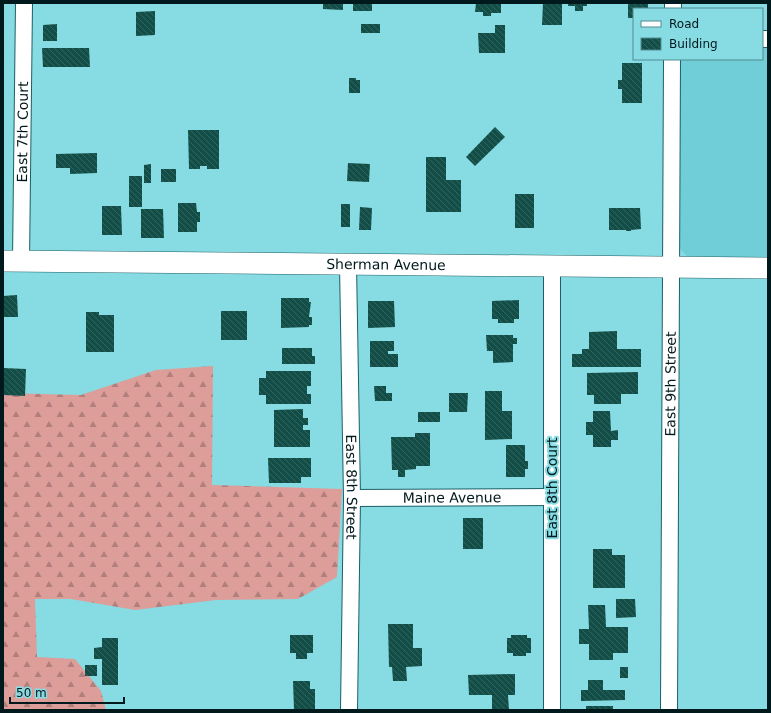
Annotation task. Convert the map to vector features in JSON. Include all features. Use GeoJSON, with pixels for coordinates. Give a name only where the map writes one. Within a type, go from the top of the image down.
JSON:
{"type":"FeatureCollection","features":[{"type":"Feature","properties":{"kind":"street","name":"East 7th Court"},"geometry":{"type":"LineString","coordinates":[[12,261],[24,3]]}},
{"type":"Feature","properties":{"kind":"street","name":"East 9th Street"},"geometry":{"type":"LineString","coordinates":[[669,710],[672,60]]}},
{"type":"Feature","properties":{"kind":"street","name":"Sherman Avenue"},"geometry":{"type":"LineString","coordinates":[[12,261],[134,260],[348,264],[768,268]]}},
{"type":"Feature","properties":{"kind":"street","name":"East 8th Street"},"geometry":{"type":"LineString","coordinates":[[348,264],[352,498],[350,710]]}},
{"type":"Feature","properties":{"kind":"street","name":"East 8th Court"},"geometry":{"type":"LineString","coordinates":[[552,266],[552,710]]}},
{"type":"Feature","properties":{"kind":"street","name":"Maine Avenue"},"geometry":{"type":"LineString","coordinates":[[352,498],[552,497]]}},
{"type":"Feature","properties":{"kind":"shaded area"},"geometry":{"type":"Polygon","coordinates":[[[763,47],[768,47],[768,258],[687,256],[681,250],[678,242],[681,60],[763,60],[763,47]]]}},
{"type":"Feature","properties":{"kind":"green space"},"geometry":{"type":"Polygon","coordinates":[[[213,366],[212,485],[342,489],[337,577],[298,599],[216,600],[135,610],[71,599],[35,599],[37,657],[75,659],[101,691],[106,710],[3,710],[3,393],[81,395],[156,370],[213,366]]]}},
{"type":"Feature","properties":{"kind":"building"},"geometry":{"type":"Polygon","coordinates":[[[323,3],[343,3],[343,10],[323,9],[323,3]]]}},
{"type":"Feature","properties":{"kind":"building"},"geometry":{"type":"Polygon","coordinates":[[[353,3],[372,3],[372,11],[353,11],[353,3]]]}},
{"type":"Feature","properties":{"kind":"building"},"geometry":{"type":"Polygon","coordinates":[[[476,3],[501,3],[501,13],[491,13],[491,16],[483,16],[483,12],[475,12],[476,3]]]}},
{"type":"Feature","properties":{"kind":"building"},"geometry":{"type":"Polygon","coordinates":[[[543,3],[562,3],[562,25],[542,25],[543,3]]]}},
{"type":"Feature","properties":{"kind":"building"},"geometry":{"type":"Polygon","coordinates":[[[568,3],[587,3],[587,6],[583,6],[583,11],[575,11],[575,6],[568,6],[568,3]]]}},
{"type":"Feature","properties":{"kind":"building"},"geometry":{"type":"Polygon","coordinates":[[[628,3],[648,3],[648,8],[633,8],[633,18],[628,18],[628,3]]]}},
{"type":"Feature","properties":{"kind":"building"},"geometry":{"type":"Polygon","coordinates":[[[155,11],[155,35],[136,36],[136,12],[155,11]]]}},
{"type":"Feature","properties":{"kind":"building"},"geometry":{"type":"Polygon","coordinates":[[[57,24],[57,41],[43,41],[43,25],[57,24]]]}},
{"type":"Feature","properties":{"kind":"building"},"geometry":{"type":"Polygon","coordinates":[[[361,24],[380,24],[380,33],[361,33],[361,24]]]}},
{"type":"Feature","properties":{"kind":"building"},"geometry":{"type":"Polygon","coordinates":[[[495,25],[505,25],[505,53],[479,53],[478,33],[495,33],[495,25]]]}},
{"type":"Feature","properties":{"kind":"building"},"geometry":{"type":"Polygon","coordinates":[[[42,48],[89,48],[90,67],[43,67],[42,48]]]}},
{"type":"Feature","properties":{"kind":"building"},"geometry":{"type":"Polygon","coordinates":[[[622,63],[642,63],[642,103],[622,103],[622,89],[618,89],[618,80],[622,80],[622,63]]]}},
{"type":"Feature","properties":{"kind":"building"},"geometry":{"type":"Polygon","coordinates":[[[349,78],[356,78],[356,80],[360,80],[360,93],[349,93],[349,78]]]}},
{"type":"Feature","properties":{"kind":"building"},"geometry":{"type":"Polygon","coordinates":[[[495,127],[505,137],[475,166],[466,157],[495,127]]]}},
{"type":"Feature","properties":{"kind":"building"},"geometry":{"type":"Polygon","coordinates":[[[188,130],[219,130],[219,169],[207,169],[207,166],[200,166],[200,169],[189,169],[188,130]]]}},
{"type":"Feature","properties":{"kind":"building"},"geometry":{"type":"Polygon","coordinates":[[[97,153],[97,173],[70,174],[70,168],[56,168],[56,154],[97,153]]]}},
{"type":"Feature","properties":{"kind":"building"},"geometry":{"type":"Polygon","coordinates":[[[426,157],[446,157],[446,180],[461,180],[461,212],[426,212],[426,157]]]}},
{"type":"Feature","properties":{"kind":"building"},"geometry":{"type":"Polygon","coordinates":[[[348,163],[370,164],[369,182],[347,181],[348,163]]]}},
{"type":"Feature","properties":{"kind":"building"},"geometry":{"type":"Polygon","coordinates":[[[151,164],[151,183],[144,183],[144,165],[151,164]]]}},
{"type":"Feature","properties":{"kind":"building"},"geometry":{"type":"Polygon","coordinates":[[[161,169],[176,169],[176,182],[161,182],[161,169]]]}},
{"type":"Feature","properties":{"kind":"building"},"geometry":{"type":"Polygon","coordinates":[[[129,176],[142,176],[142,207],[129,207],[129,176]]]}},
{"type":"Feature","properties":{"kind":"building"},"geometry":{"type":"Polygon","coordinates":[[[515,194],[534,194],[534,228],[515,228],[515,194]]]}},
{"type":"Feature","properties":{"kind":"building"},"geometry":{"type":"Polygon","coordinates":[[[178,203],[196,203],[197,212],[200,212],[200,222],[197,222],[197,232],[178,232],[178,203]]]}},
{"type":"Feature","properties":{"kind":"building"},"geometry":{"type":"Polygon","coordinates":[[[341,204],[350,204],[350,227],[341,227],[341,204]]]}},
{"type":"Feature","properties":{"kind":"building"},"geometry":{"type":"Polygon","coordinates":[[[102,206],[121,206],[122,235],[102,235],[102,206]]]}},
{"type":"Feature","properties":{"kind":"building"},"geometry":{"type":"Polygon","coordinates":[[[360,207],[372,208],[371,230],[359,230],[360,207]]]}},
{"type":"Feature","properties":{"kind":"building"},"geometry":{"type":"Polygon","coordinates":[[[609,208],[640,208],[641,229],[631,231],[609,230],[609,208]]]}},
{"type":"Feature","properties":{"kind":"building"},"geometry":{"type":"Polygon","coordinates":[[[141,209],[163,209],[164,238],[141,238],[141,209]]]}},
{"type":"Feature","properties":{"kind":"building"},"geometry":{"type":"Polygon","coordinates":[[[17,295],[18,317],[3,317],[3,296],[17,295]]]}},
{"type":"Feature","properties":{"kind":"building"},"geometry":{"type":"Polygon","coordinates":[[[281,298],[309,298],[309,302],[311,302],[309,317],[312,317],[312,325],[309,325],[309,327],[281,328],[281,298]]]}},
{"type":"Feature","properties":{"kind":"building"},"geometry":{"type":"Polygon","coordinates":[[[519,300],[519,319],[514,319],[514,323],[498,323],[498,319],[492,319],[492,301],[519,300]]]}},
{"type":"Feature","properties":{"kind":"building"},"geometry":{"type":"Polygon","coordinates":[[[368,301],[394,301],[395,327],[368,328],[368,301]]]}},
{"type":"Feature","properties":{"kind":"building"},"geometry":{"type":"Polygon","coordinates":[[[221,311],[247,311],[247,340],[221,340],[221,311]]]}},
{"type":"Feature","properties":{"kind":"building"},"geometry":{"type":"Polygon","coordinates":[[[86,312],[99,312],[99,315],[114,315],[114,352],[86,352],[86,312]]]}},
{"type":"Feature","properties":{"kind":"building"},"geometry":{"type":"Polygon","coordinates":[[[617,331],[617,349],[641,349],[641,367],[572,367],[572,354],[582,354],[582,349],[589,349],[589,332],[617,331]]]}},
{"type":"Feature","properties":{"kind":"building"},"geometry":{"type":"Polygon","coordinates":[[[486,335],[513,335],[513,338],[517,338],[517,344],[513,344],[513,362],[493,363],[493,351],[487,351],[486,335]]]}},
{"type":"Feature","properties":{"kind":"building"},"geometry":{"type":"Polygon","coordinates":[[[370,341],[394,341],[394,351],[388,351],[388,354],[398,354],[398,367],[370,367],[370,341]]]}},
{"type":"Feature","properties":{"kind":"building"},"geometry":{"type":"Polygon","coordinates":[[[282,348],[312,348],[312,356],[315,356],[315,364],[282,364],[282,348]]]}},
{"type":"Feature","properties":{"kind":"building"},"geometry":{"type":"Polygon","coordinates":[[[3,368],[26,369],[25,396],[3,395],[3,368]]]}},
{"type":"Feature","properties":{"kind":"building"},"geometry":{"type":"Polygon","coordinates":[[[266,371],[311,371],[311,386],[307,386],[307,394],[311,394],[311,404],[266,404],[266,395],[259,395],[259,378],[266,378],[266,371]]]}},
{"type":"Feature","properties":{"kind":"building"},"geometry":{"type":"Polygon","coordinates":[[[638,372],[638,394],[621,394],[621,404],[594,404],[594,395],[587,395],[587,373],[638,372]]]}},
{"type":"Feature","properties":{"kind":"building"},"geometry":{"type":"Polygon","coordinates":[[[374,386],[386,386],[386,393],[392,393],[392,401],[375,401],[374,386]]]}},
{"type":"Feature","properties":{"kind":"building"},"geometry":{"type":"Polygon","coordinates":[[[485,391],[502,391],[502,411],[512,411],[512,439],[485,440],[485,391]]]}},
{"type":"Feature","properties":{"kind":"building"},"geometry":{"type":"Polygon","coordinates":[[[449,393],[468,393],[467,412],[449,412],[449,393]]]}},
{"type":"Feature","properties":{"kind":"building"},"geometry":{"type":"Polygon","coordinates":[[[303,409],[303,418],[308,418],[308,425],[303,425],[303,430],[310,430],[310,447],[274,447],[274,410],[303,409]]]}},
{"type":"Feature","properties":{"kind":"building"},"geometry":{"type":"Polygon","coordinates":[[[593,411],[610,411],[611,431],[618,430],[618,440],[611,440],[611,447],[593,447],[593,435],[586,435],[586,422],[593,422],[593,411]]]}},
{"type":"Feature","properties":{"kind":"building"},"geometry":{"type":"Polygon","coordinates":[[[418,412],[440,412],[440,422],[418,422],[418,412]]]}},
{"type":"Feature","properties":{"kind":"building"},"geometry":{"type":"Polygon","coordinates":[[[415,433],[430,433],[430,466],[416,466],[416,469],[405,470],[405,477],[398,477],[398,470],[392,470],[391,437],[415,437],[415,433]]]}},
{"type":"Feature","properties":{"kind":"building"},"geometry":{"type":"Polygon","coordinates":[[[506,445],[525,445],[525,461],[528,461],[528,469],[525,469],[525,477],[506,477],[506,445]]]}},
{"type":"Feature","properties":{"kind":"building"},"geometry":{"type":"Polygon","coordinates":[[[268,458],[311,458],[311,477],[301,477],[301,483],[269,483],[268,458]]]}},
{"type":"Feature","properties":{"kind":"building"},"geometry":{"type":"Polygon","coordinates":[[[463,518],[483,518],[483,549],[463,549],[463,518]]]}},
{"type":"Feature","properties":{"kind":"building"},"geometry":{"type":"Polygon","coordinates":[[[593,549],[612,549],[612,555],[625,555],[625,588],[593,588],[593,549]]]}},
{"type":"Feature","properties":{"kind":"building"},"geometry":{"type":"Polygon","coordinates":[[[616,599],[635,599],[636,617],[616,618],[616,599]]]}},
{"type":"Feature","properties":{"kind":"building"},"geometry":{"type":"Polygon","coordinates":[[[588,605],[605,605],[606,627],[628,627],[628,653],[613,653],[613,660],[589,660],[589,644],[579,644],[579,629],[589,629],[588,605]]]}},
{"type":"Feature","properties":{"kind":"building"},"geometry":{"type":"Polygon","coordinates":[[[388,624],[413,624],[413,648],[422,648],[422,666],[406,667],[407,681],[393,681],[392,667],[389,667],[388,624]]]}},
{"type":"Feature","properties":{"kind":"building"},"geometry":{"type":"Polygon","coordinates":[[[290,635],[313,635],[313,653],[307,653],[307,659],[296,659],[296,653],[290,653],[290,635]]]}},
{"type":"Feature","properties":{"kind":"building"},"geometry":{"type":"Polygon","coordinates":[[[511,635],[527,635],[527,638],[531,638],[531,653],[526,653],[526,656],[513,656],[513,653],[507,653],[507,638],[511,638],[511,635]]]}},
{"type":"Feature","properties":{"kind":"building"},"geometry":{"type":"Polygon","coordinates":[[[102,638],[118,638],[118,685],[102,685],[102,659],[94,659],[94,648],[102,647],[102,638]]]}},
{"type":"Feature","properties":{"kind":"building"},"geometry":{"type":"Polygon","coordinates":[[[85,665],[97,665],[97,676],[85,676],[85,665]]]}},
{"type":"Feature","properties":{"kind":"building"},"geometry":{"type":"Polygon","coordinates":[[[620,667],[628,667],[628,678],[620,678],[620,667]]]}},
{"type":"Feature","properties":{"kind":"building"},"geometry":{"type":"Polygon","coordinates":[[[515,674],[515,695],[508,695],[509,710],[492,710],[492,695],[469,695],[468,675],[515,674]]]}},
{"type":"Feature","properties":{"kind":"building"},"geometry":{"type":"Polygon","coordinates":[[[588,680],[603,680],[603,690],[625,690],[625,700],[581,701],[581,690],[588,690],[588,680]]]}},
{"type":"Feature","properties":{"kind":"building"},"geometry":{"type":"Polygon","coordinates":[[[293,681],[310,681],[310,689],[315,689],[315,710],[294,710],[293,681]]]}},
{"type":"Feature","properties":{"kind":"building"},"geometry":{"type":"Polygon","coordinates":[[[586,706],[613,706],[613,710],[586,710],[586,706]]]}}]}
